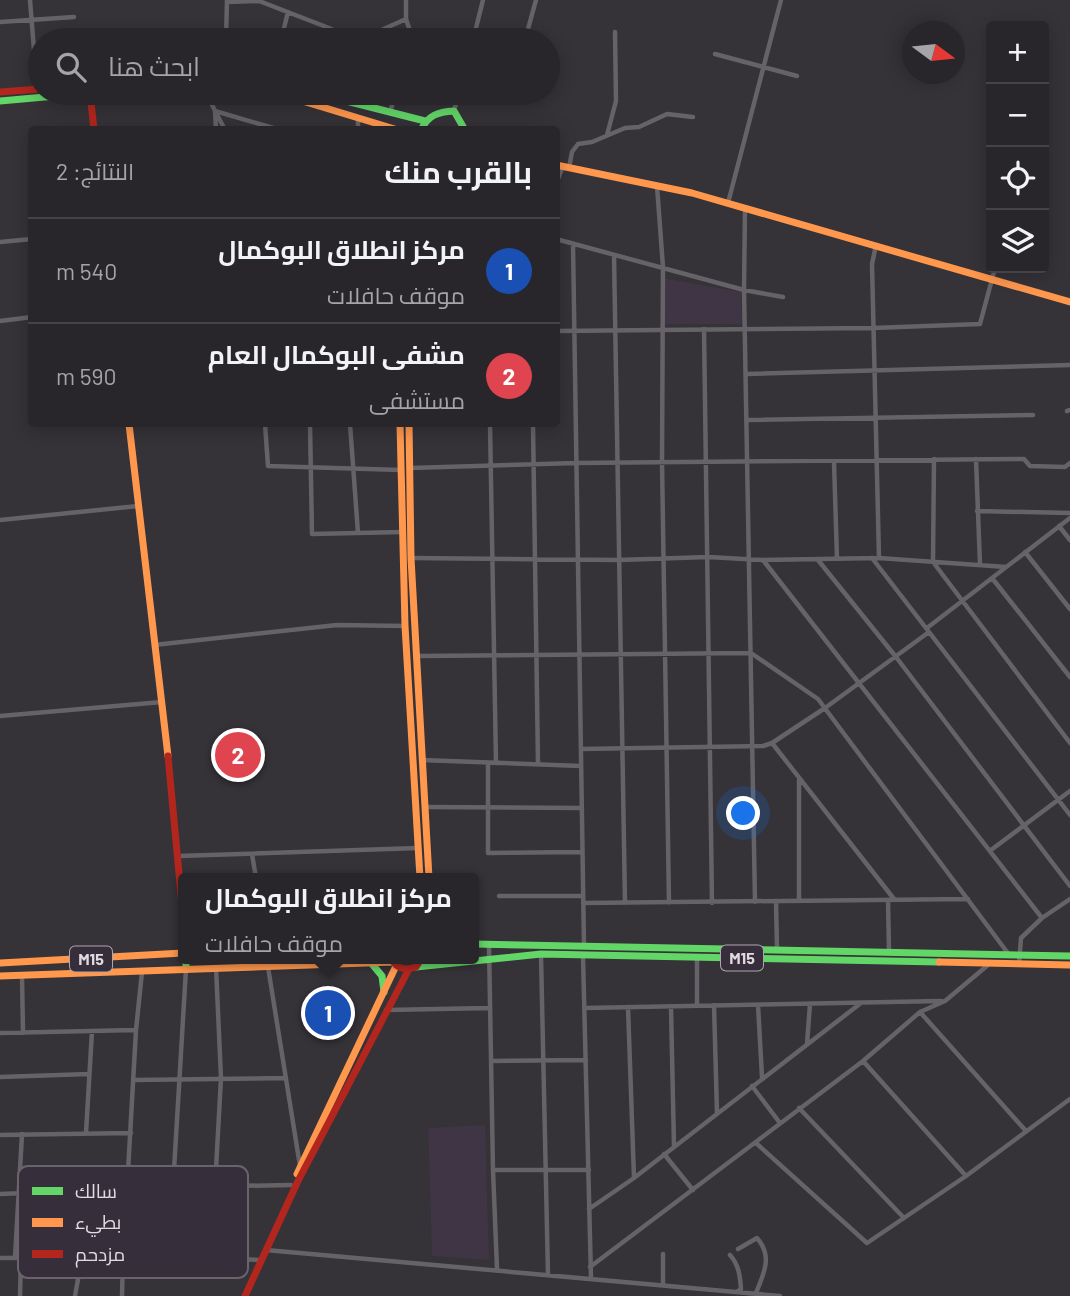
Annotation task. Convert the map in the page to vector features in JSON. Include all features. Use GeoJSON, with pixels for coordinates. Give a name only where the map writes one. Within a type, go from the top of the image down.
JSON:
{"type":"FeatureCollection","features":[{"type":"Feature","properties":{"kind":"main road"},"geometry":{"type":"LineString","coordinates":[[0,92],[28,90]]}},
{"type":"Feature","properties":{"kind":"main road"},"geometry":{"type":"LineString","coordinates":[[0,101],[28,99]]}},
{"type":"Feature","properties":{"kind":"main road"},"geometry":{"type":"LineString","coordinates":[[91,105],[94,126]]}},
{"type":"Feature","properties":{"kind":"main road"},"geometry":{"type":"LineString","coordinates":[[316,105],[385,126]]}},
{"type":"Feature","properties":{"kind":"main road"},"geometry":{"type":"LineString","coordinates":[[360,105],[425,121]]}},
{"type":"Feature","properties":{"kind":"main road"},"geometry":{"type":"LineString","coordinates":[[423,126],[437,112],[454,111],[463,126]]}},
{"type":"Feature","properties":{"kind":"main road"},"geometry":{"type":"LineString","coordinates":[[563,166],[745,207],[1070,302]]}},
{"type":"Feature","properties":{"kind":"main road"},"geometry":{"type":"LineString","coordinates":[[129,427],[180,873]]}},
{"type":"Feature","properties":{"kind":"main road"},"geometry":{"type":"LineString","coordinates":[[400,427],[405,626],[420,873]]}},
{"type":"Feature","properties":{"kind":"main road"},"geometry":{"type":"LineString","coordinates":[[409,427],[411,558],[429,873]]}},
{"type":"Feature","properties":{"kind":"main road","name":"M15"},"geometry":{"type":"LineString","coordinates":[[479,944],[584,951],[777,955],[991,959],[1070,956]]}},
{"type":"Feature","properties":{"kind":"main road","name":"M15"},"geometry":{"type":"LineString","coordinates":[[479,959],[584,951]]}},
{"type":"Feature","properties":{"kind":"main road","name":"M15"},"geometry":{"type":"LineString","coordinates":[[0,963],[178,953]]}},
{"type":"Feature","properties":{"kind":"main road","name":"M15"},"geometry":{"type":"LineString","coordinates":[[1015,959],[1070,965]]}},
{"type":"Feature","properties":{"kind":"main road"},"geometry":{"type":"LineString","coordinates":[[372,964],[383,974],[384,992]]}},
{"type":"Feature","properties":{"kind":"main road","name":"M15"},"geometry":{"type":"LineString","coordinates":[[0,976],[372,964]]}},
{"type":"Feature","properties":{"kind":"main road"},"geometry":{"type":"LineString","coordinates":[[295,1182],[300,1166],[384,992],[392,964]]}},
{"type":"Feature","properties":{"kind":"main road"},"geometry":{"type":"LineString","coordinates":[[395,964],[400,969],[412,968]]}},
{"type":"Feature","properties":{"kind":"main road"},"geometry":{"type":"LineString","coordinates":[[245,1296],[295,1182],[386,1010],[416,964]]}},
{"type":"Feature","properties":{"kind":"main road","name":"M15"},"geometry":{"type":"LineString","coordinates":[[412,968],[442,964]]}},
{"type":"Feature","properties":{"kind":"main road"},"geometry":{"type":"LineString","coordinates":[[373,1014],[382,1018]]}},
{"type":"Feature","properties":{"kind":"street"},"geometry":{"type":"LineString","coordinates":[[30,0],[32,28]]}},
{"type":"Feature","properties":{"kind":"street"},"geometry":{"type":"LineString","coordinates":[[273,6],[275,0]]}},
{"type":"Feature","properties":{"kind":"street"},"geometry":{"type":"LineString","coordinates":[[406,0],[409,28]]}},
{"type":"Feature","properties":{"kind":"street"},"geometry":{"type":"LineString","coordinates":[[475,28],[483,0]]}},
{"type":"Feature","properties":{"kind":"street"},"geometry":{"type":"LineString","coordinates":[[528,28],[536,0]]}},
{"type":"Feature","properties":{"kind":"street"},"geometry":{"type":"LineString","coordinates":[[728,203],[781,0]]}},
{"type":"Feature","properties":{"kind":"street"},"geometry":{"type":"LineString","coordinates":[[226,28],[227,1],[259,1],[326,28]]}},
{"type":"Feature","properties":{"kind":"street"},"geometry":{"type":"LineString","coordinates":[[284,28],[288,12]]}},
{"type":"Feature","properties":{"kind":"street"},"geometry":{"type":"LineString","coordinates":[[0,22],[74,17]]}},
{"type":"Feature","properties":{"kind":"street"},"geometry":{"type":"LineString","coordinates":[[386,28],[406,19]]}},
{"type":"Feature","properties":{"kind":"street"},"geometry":{"type":"LineString","coordinates":[[606,136],[616,101],[615,32]]}},
{"type":"Feature","properties":{"kind":"street"},"geometry":{"type":"LineString","coordinates":[[715,54],[797,76]]}},
{"type":"Feature","properties":{"kind":"street"},"geometry":{"type":"LineString","coordinates":[[213,105],[223,126]]}},
{"type":"Feature","properties":{"kind":"street"},"geometry":{"type":"LineString","coordinates":[[389,113],[392,105]]}},
{"type":"Feature","properties":{"kind":"street"},"geometry":{"type":"LineString","coordinates":[[454,111],[456,105]]}},
{"type":"Feature","properties":{"kind":"street"},"geometry":{"type":"LineString","coordinates":[[215,111],[216,126]]}},
{"type":"Feature","properties":{"kind":"street"},"geometry":{"type":"LineString","coordinates":[[215,111],[266,126]]}},
{"type":"Feature","properties":{"kind":"street"},"geometry":{"type":"LineString","coordinates":[[563,166],[578,144],[592,142],[625,128],[639,127],[667,114],[693,117]]}},
{"type":"Feature","properties":{"kind":"street"},"geometry":{"type":"LineString","coordinates":[[358,126],[359,118]]}},
{"type":"Feature","properties":{"kind":"street"},"geometry":{"type":"LineString","coordinates":[[657,186],[663,267],[662,462],[669,903]]}},
{"type":"Feature","properties":{"kind":"street"},"geometry":{"type":"LineString","coordinates":[[745,207],[744,290],[755,902]]}},
{"type":"Feature","properties":{"kind":"street"},"geometry":{"type":"LineString","coordinates":[[0,242],[28,239]]}},
{"type":"Feature","properties":{"kind":"street"},"geometry":{"type":"LineString","coordinates":[[560,240],[744,290],[783,297]]}},
{"type":"Feature","properties":{"kind":"street"},"geometry":{"type":"LineString","coordinates":[[573,244],[584,1008],[591,1278]]}},
{"type":"Feature","properties":{"kind":"street"},"geometry":{"type":"LineString","coordinates":[[876,245],[872,264],[880,558]]}},
{"type":"Feature","properties":{"kind":"street"},"geometry":{"type":"LineString","coordinates":[[614,255],[625,903]]}},
{"type":"Feature","properties":{"kind":"street"},"geometry":{"type":"LineString","coordinates":[[560,331],[746,327],[873,328],[980,324],[993,273]]}},
{"type":"Feature","properties":{"kind":"street"},"geometry":{"type":"LineString","coordinates":[[0,321],[28,318]]}},
{"type":"Feature","properties":{"kind":"street"},"geometry":{"type":"LineString","coordinates":[[704,329],[712,902]]}},
{"type":"Feature","properties":{"kind":"street"},"geometry":{"type":"LineString","coordinates":[[747,374],[1070,365]]}},
{"type":"Feature","properties":{"kind":"street"},"geometry":{"type":"LineString","coordinates":[[747,421],[1033,415]]}},
{"type":"Feature","properties":{"kind":"street"},"geometry":{"type":"LineString","coordinates":[[265,427],[268,466],[401,470]]}},
{"type":"Feature","properties":{"kind":"street"},"geometry":{"type":"LineString","coordinates":[[310,427],[312,534],[402,532]]}},
{"type":"Feature","properties":{"kind":"street"},"geometry":{"type":"LineString","coordinates":[[350,427],[358,533]]}},
{"type":"Feature","properties":{"kind":"street"},"geometry":{"type":"LineString","coordinates":[[490,427],[496,763]]}},
{"type":"Feature","properties":{"kind":"street"},"geometry":{"type":"LineString","coordinates":[[533,427],[538,764]]}},
{"type":"Feature","properties":{"kind":"street"},"geometry":{"type":"LineString","coordinates":[[410,468],[706,461],[834,462],[878,459],[1024,459],[1030,466],[1065,467],[1070,463]]}},
{"type":"Feature","properties":{"kind":"street"},"geometry":{"type":"LineString","coordinates":[[934,459],[933,562],[1070,743]]}},
{"type":"Feature","properties":{"kind":"street"},"geometry":{"type":"LineString","coordinates":[[976,459],[980,565]]}},
{"type":"Feature","properties":{"kind":"street"},"geometry":{"type":"LineString","coordinates":[[834,462],[836,559]]}},
{"type":"Feature","properties":{"kind":"street"},"geometry":{"type":"LineString","coordinates":[[0,520],[138,506]]}},
{"type":"Feature","properties":{"kind":"street"},"geometry":{"type":"LineString","coordinates":[[977,511],[1070,515]]}},
{"type":"Feature","properties":{"kind":"street"},"geometry":{"type":"LineString","coordinates":[[581,749],[754,748],[772,743],[896,657],[1070,515]]}},
{"type":"Feature","properties":{"kind":"street"},"geometry":{"type":"LineString","coordinates":[[1059,526],[1070,540]]}},
{"type":"Feature","properties":{"kind":"street"},"geometry":{"type":"LineString","coordinates":[[1025,552],[1070,609]]}},
{"type":"Feature","properties":{"kind":"street"},"geometry":{"type":"LineString","coordinates":[[411,558],[880,558],[1006,567]]}},
{"type":"Feature","properties":{"kind":"street"},"geometry":{"type":"LineString","coordinates":[[872,558],[1070,815]]}},
{"type":"Feature","properties":{"kind":"street"},"geometry":{"type":"LineString","coordinates":[[762,560],[1042,918]]}},
{"type":"Feature","properties":{"kind":"street"},"geometry":{"type":"LineString","coordinates":[[817,560],[896,657],[1070,886]]}},
{"type":"Feature","properties":{"kind":"street"},"geometry":{"type":"LineString","coordinates":[[992,578],[1070,677]]}},
{"type":"Feature","properties":{"kind":"street"},"geometry":{"type":"LineString","coordinates":[[154,645],[337,625],[405,626]]}},
{"type":"Feature","properties":{"kind":"street"},"geometry":{"type":"LineString","coordinates":[[416,656],[751,653],[818,699],[1015,959]]}},
{"type":"Feature","properties":{"kind":"street"},"geometry":{"type":"LineString","coordinates":[[0,716],[162,702]]}},
{"type":"Feature","properties":{"kind":"street"},"geometry":{"type":"LineString","coordinates":[[772,743],[892,900],[889,957]]}},
{"type":"Feature","properties":{"kind":"street"},"geometry":{"type":"LineString","coordinates":[[421,760],[581,766]]}},
{"type":"Feature","properties":{"kind":"street"},"geometry":{"type":"LineString","coordinates":[[488,763],[488,853],[582,852]]}},
{"type":"Feature","properties":{"kind":"street"},"geometry":{"type":"LineString","coordinates":[[799,779],[799,901]]}},
{"type":"Feature","properties":{"kind":"street"},"geometry":{"type":"LineString","coordinates":[[991,850],[1070,791]]}},
{"type":"Feature","properties":{"kind":"street"},"geometry":{"type":"LineString","coordinates":[[424,807],[582,808]]}},
{"type":"Feature","properties":{"kind":"street"},"geometry":{"type":"LineString","coordinates":[[179,856],[418,848]]}},
{"type":"Feature","properties":{"kind":"street"},"geometry":{"type":"LineString","coordinates":[[252,853],[255,873]]}},
{"type":"Feature","properties":{"kind":"street"},"geometry":{"type":"LineString","coordinates":[[499,895],[583,896]]}},
{"type":"Feature","properties":{"kind":"street"},"geometry":{"type":"LineString","coordinates":[[583,903],[968,899]]}},
{"type":"Feature","properties":{"kind":"street"},"geometry":{"type":"LineString","coordinates":[[1015,959],[1021,938],[1042,918],[1070,899]]}},
{"type":"Feature","properties":{"kind":"street"},"geometry":{"type":"LineString","coordinates":[[776,901],[777,955]]}},
{"type":"Feature","properties":{"kind":"street"},"geometry":{"type":"LineString","coordinates":[[489,945],[497,1269]]}},
{"type":"Feature","properties":{"kind":"street"},"geometry":{"type":"LineString","coordinates":[[697,1006],[698,953]]}},
{"type":"Feature","properties":{"kind":"street"},"geometry":{"type":"LineString","coordinates":[[541,954],[548,1275]]}},
{"type":"Feature","properties":{"kind":"street"},"geometry":{"type":"LineString","coordinates":[[590,1267],[863,1061],[920,1012],[944,1001],[991,959]]}},
{"type":"Feature","properties":{"kind":"street"},"geometry":{"type":"LineString","coordinates":[[268,966],[300,1166]]}},
{"type":"Feature","properties":{"kind":"street"},"geometry":{"type":"LineString","coordinates":[[216,967],[221,1078],[216,1166]]}},
{"type":"Feature","properties":{"kind":"street"},"geometry":{"type":"LineString","coordinates":[[174,1166],[186,968]]}},
{"type":"Feature","properties":{"kind":"street"},"geometry":{"type":"LineString","coordinates":[[129,1166],[142,971]]}},
{"type":"Feature","properties":{"kind":"street"},"geometry":{"type":"LineString","coordinates":[[22,975],[23,1033]]}},
{"type":"Feature","properties":{"kind":"street"},"geometry":{"type":"LineString","coordinates":[[584,1008],[944,1001]]}},
{"type":"Feature","properties":{"kind":"street"},"geometry":{"type":"LineString","coordinates":[[589,1209],[634,1178],[861,1003]]}},
{"type":"Feature","properties":{"kind":"street"},"geometry":{"type":"LineString","coordinates":[[807,1044],[810,1004]]}},
{"type":"Feature","properties":{"kind":"street"},"geometry":{"type":"LineString","coordinates":[[714,1005],[717,1112]]}},
{"type":"Feature","properties":{"kind":"street"},"geometry":{"type":"LineString","coordinates":[[758,1005],[762,1078]]}},
{"type":"Feature","properties":{"kind":"street"},"geometry":{"type":"LineString","coordinates":[[628,1007],[634,1178]]}},
{"type":"Feature","properties":{"kind":"street"},"geometry":{"type":"LineString","coordinates":[[671,1007],[674,1146]]}},
{"type":"Feature","properties":{"kind":"street"},"geometry":{"type":"LineString","coordinates":[[386,1010],[490,1008]]}},
{"type":"Feature","properties":{"kind":"street"},"geometry":{"type":"LineString","coordinates":[[920,1012],[1026,1131]]}},
{"type":"Feature","properties":{"kind":"street"},"geometry":{"type":"LineString","coordinates":[[0,1033],[136,1030]]}},
{"type":"Feature","properties":{"kind":"street"},"geometry":{"type":"LineString","coordinates":[[86,1132],[92,1031]]}},
{"type":"Feature","properties":{"kind":"street"},"geometry":{"type":"LineString","coordinates":[[491,1060],[586,1060]]}},
{"type":"Feature","properties":{"kind":"street"},"geometry":{"type":"LineString","coordinates":[[863,1061],[966,1176]]}},
{"type":"Feature","properties":{"kind":"street"},"geometry":{"type":"LineString","coordinates":[[0,1077],[89,1074]]}},
{"type":"Feature","properties":{"kind":"street"},"geometry":{"type":"LineString","coordinates":[[134,1080],[286,1078]]}},
{"type":"Feature","properties":{"kind":"street"},"geometry":{"type":"LineString","coordinates":[[752,1086],[780,1123]]}},
{"type":"Feature","properties":{"kind":"street"},"geometry":{"type":"LineString","coordinates":[[756,1143],[867,1243],[966,1176],[1070,1099]]}},
{"type":"Feature","properties":{"kind":"street"},"geometry":{"type":"LineString","coordinates":[[799,1108],[904,1218]]}},
{"type":"Feature","properties":{"kind":"street"},"geometry":{"type":"LineString","coordinates":[[0,1135],[131,1133]]}},
{"type":"Feature","properties":{"kind":"street"},"geometry":{"type":"LineString","coordinates":[[21,1166],[22,1134]]}},
{"type":"Feature","properties":{"kind":"street"},"geometry":{"type":"LineString","coordinates":[[664,1154],[693,1190]]}},
{"type":"Feature","properties":{"kind":"street"},"geometry":{"type":"LineString","coordinates":[[493,1170],[589,1170]]}},
{"type":"Feature","properties":{"kind":"street"},"geometry":{"type":"LineString","coordinates":[[248,1184],[295,1182]]}},
{"type":"Feature","properties":{"kind":"street"},"geometry":{"type":"LineString","coordinates":[[0,1194],[18,1193]]}},
{"type":"Feature","properties":{"kind":"street"},"geometry":{"type":"LineString","coordinates":[[738,1249],[757,1238],[765,1247],[766,1263],[759,1294]]}},
{"type":"Feature","properties":{"kind":"street"},"geometry":{"type":"LineString","coordinates":[[267,1246],[780,1296]]}},
{"type":"Feature","properties":{"kind":"street"},"geometry":{"type":"LineString","coordinates":[[663,1254],[663,1285]]}},
{"type":"Feature","properties":{"kind":"street"},"geometry":{"type":"LineString","coordinates":[[730,1255],[736,1261],[740,1276],[741,1289],[737,1292]]}},
{"type":"Feature","properties":{"kind":"street"},"geometry":{"type":"LineString","coordinates":[[0,1258],[18,1258]]}},
{"type":"Feature","properties":{"kind":"street"},"geometry":{"type":"LineString","coordinates":[[248,1260],[260,1260]]}},
{"type":"Feature","properties":{"kind":"street"},"geometry":{"type":"LineString","coordinates":[[19,1278],[20,1296]]}},
{"type":"Feature","properties":{"kind":"street"},"geometry":{"type":"LineString","coordinates":[[75,1296],[78,1278]]}},
{"type":"Feature","properties":{"kind":"street"},"geometry":{"type":"LineString","coordinates":[[122,1278],[122,1296]]}},
{"type":"Feature","properties":{"kind":"shaded area"},"geometry":{"type":"Polygon","coordinates":[[[663,278],[741,292],[742,324],[665,324],[663,278]]]}},
{"type":"Feature","properties":{"kind":"shaded area"},"geometry":{"type":"Polygon","coordinates":[[[485,1125],[489,1260],[432,1256],[428,1128],[485,1125]]]}},
{"type":"Feature","properties":{"kind":"traffic: fast"},"geometry":{"type":"LineString","coordinates":[[0,101],[28,99]]}},
{"type":"Feature","properties":{"kind":"traffic: fast"},"geometry":{"type":"LineString","coordinates":[[362,105],[425,121]]}},
{"type":"Feature","properties":{"kind":"traffic: fast"},"geometry":{"type":"LineString","coordinates":[[424,126],[434,115],[454,111],[463,126]]}},
{"type":"Feature","properties":{"kind":"traffic: fast"},"geometry":{"type":"LineString","coordinates":[[479,944],[1070,956]]}},
{"type":"Feature","properties":{"kind":"traffic: fast"},"geometry":{"type":"LineString","coordinates":[[479,960],[541,954],[939,962]]}},
{"type":"Feature","properties":{"kind":"traffic: fast"},"geometry":{"type":"LineString","coordinates":[[372,964],[382,976],[384,992]]}},
{"type":"Feature","properties":{"kind":"traffic: fast"},"geometry":{"type":"LineString","coordinates":[[416,967],[445,964]]}},
{"type":"Feature","properties":{"kind":"traffic: slow"},"geometry":{"type":"LineString","coordinates":[[316,105],[385,126]]}},
{"type":"Feature","properties":{"kind":"traffic: slow"},"geometry":{"type":"LineString","coordinates":[[560,166],[692,193],[1070,302]]}},
{"type":"Feature","properties":{"kind":"traffic: slow"},"geometry":{"type":"LineString","coordinates":[[129,427],[168,756]]}},
{"type":"Feature","properties":{"kind":"traffic: slow"},"geometry":{"type":"LineString","coordinates":[[400,427],[405,626],[420,873]]}},
{"type":"Feature","properties":{"kind":"traffic: slow"},"geometry":{"type":"LineString","coordinates":[[409,427],[411,558],[429,873]]}},
{"type":"Feature","properties":{"kind":"traffic: slow"},"geometry":{"type":"LineString","coordinates":[[0,963],[178,953]]}},
{"type":"Feature","properties":{"kind":"traffic: slow"},"geometry":{"type":"LineString","coordinates":[[939,962],[1070,965]]}},
{"type":"Feature","properties":{"kind":"traffic: slow"},"geometry":{"type":"LineString","coordinates":[[0,976],[337,964]]}},
{"type":"Feature","properties":{"kind":"traffic: slow"},"geometry":{"type":"LineString","coordinates":[[297,1174],[396,966]]}},
{"type":"Feature","properties":{"kind":"traffic: jam"},"geometry":{"type":"LineString","coordinates":[[0,92],[28,90]]}},
{"type":"Feature","properties":{"kind":"traffic: jam"},"geometry":{"type":"LineString","coordinates":[[91,105],[94,126]]}},
{"type":"Feature","properties":{"kind":"traffic: jam"},"geometry":{"type":"LineString","coordinates":[[168,756],[179,873]]}},
{"type":"Feature","properties":{"kind":"traffic: jam"},"geometry":{"type":"LineString","coordinates":[[395,964],[406,969],[418,964]]}},
{"type":"Feature","properties":{"kind":"traffic: jam"},"geometry":{"type":"LineString","coordinates":[[245,1296],[298,1181],[409,969]]}},
{"type":"Feature","properties":{"kind":"place","name":"مشفى البوكمال العام"},"geometry":{"type":"Point","coordinates":[238,755]}},
{"type":"Feature","properties":{"kind":"place","name":"مركز انطلاق البوكمال"},"geometry":{"type":"Point","coordinates":[328,1013]}}]}
